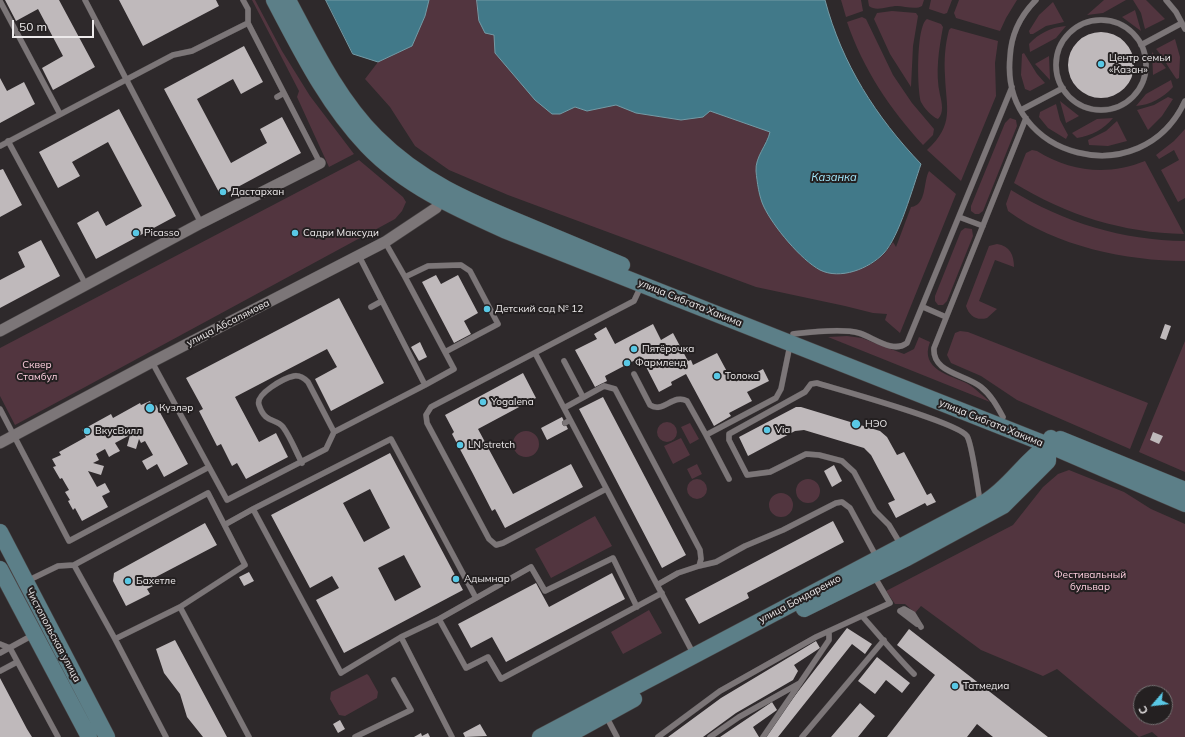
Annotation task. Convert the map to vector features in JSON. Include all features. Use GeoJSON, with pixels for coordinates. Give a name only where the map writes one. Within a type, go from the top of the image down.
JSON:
{"type":"FeatureCollection","features":[{"type":"Feature","properties":{"kind":"main road","name":"улица Сибгата Хакима"},"geometry":{"type":"LineString","coordinates":[[274,0],[315,76],[344,120],[373,151],[399,173],[443,195],[504,230],[642,284],[1003,417],[1050,441],[1185,504]]}},
{"type":"Feature","properties":{"kind":"main road","name":"улица Сибгата Хакима"},"geometry":{"type":"LineString","coordinates":[[288,0],[322,63],[362,121],[376,137],[443,195],[792,338],[1050,441],[1084,448],[1185,490]]}},
{"type":"Feature","properties":{"kind":"main road","name":"улица Бондаренко"},"geometry":{"type":"LineString","coordinates":[[540,737],[981,504],[999,492],[1050,441]]}},
{"type":"Feature","properties":{"kind":"main road","name":"улица Бондаренко"},"geometry":{"type":"LineString","coordinates":[[565,737],[780,620],[874,576],[1006,504],[1048,461],[1050,441]]}},
{"type":"Feature","properties":{"kind":"main road","name":"Чистопольская улица"},"geometry":{"type":"LineString","coordinates":[[0,532],[107,737]]}},
{"type":"Feature","properties":{"kind":"main road","name":"Чистопольская улица"},"geometry":{"type":"LineString","coordinates":[[0,569],[88,737]]}},
{"type":"Feature","properties":{"kind":"street"},"geometry":{"type":"LineString","coordinates":[[0,331],[201,223],[320,163]]}},
{"type":"Feature","properties":{"kind":"street","name":"улица Абсалямова"},"geometry":{"type":"LineString","coordinates":[[0,443],[152,362],[385,242],[436,208],[443,195]]}},
{"type":"Feature","properties":{"kind":"lane"},"geometry":{"type":"LineString","coordinates":[[85,0],[201,223]]}},
{"type":"Feature","properties":{"kind":"lane"},"geometry":{"type":"LineString","coordinates":[[243,0],[248,9],[248,23],[320,163]]}},
{"type":"Feature","properties":{"kind":"lane"},"geometry":{"type":"LineString","coordinates":[[1036,0],[1022,18],[1012,40],[1009,63],[1012,87],[1021,110],[1026,118],[1039,132],[1059,146],[1082,154],[1107,156],[1132,151],[1154,140],[1172,122],[1185,101]]}},
{"type":"Feature","properties":{"kind":"lane"},"geometry":{"type":"LineString","coordinates":[[1141,45],[1184,26],[1166,0]]}},
{"type":"Feature","properties":{"kind":"lane"},"geometry":{"type":"LineString","coordinates":[[0,1],[60,114]]}},
{"type":"Feature","properties":{"kind":"lane"},"geometry":{"type":"LineString","coordinates":[[1098,20],[1114,22],[1129,30],[1141,45],[1145,61],[1143,81],[1134,95],[1121,105],[1105,109],[1088,108],[1074,100],[1063,88],[1057,73],[1057,53],[1066,36],[1079,25],[1098,20]]}},
{"type":"Feature","properties":{"kind":"lane"},"geometry":{"type":"LineString","coordinates":[[0,146],[173,55],[192,51],[248,23]]}},
{"type":"Feature","properties":{"kind":"lane"},"geometry":{"type":"LineString","coordinates":[[706,436],[776,398],[781,389],[792,338],[817,332],[856,332],[897,348],[907,343],[912,334],[1012,87]]}},
{"type":"Feature","properties":{"kind":"lane"},"geometry":{"type":"LineString","coordinates":[[1021,110],[1063,88]]}},
{"type":"Feature","properties":{"kind":"lane"},"geometry":{"type":"LineString","coordinates":[[277,97],[284,93]]}},
{"type":"Feature","properties":{"kind":"lane"},"geometry":{"type":"LineString","coordinates":[[1003,417],[992,398],[982,387],[938,364],[934,354],[935,343],[1026,118]]}},
{"type":"Feature","properties":{"kind":"lane"},"geometry":{"type":"LineString","coordinates":[[8,141],[86,285]]}},
{"type":"Feature","properties":{"kind":"lane"},"geometry":{"type":"LineString","coordinates":[[959,217],[983,226]]}},
{"type":"Feature","properties":{"kind":"lane"},"geometry":{"type":"LineString","coordinates":[[152,362],[227,500],[302,463],[326,449],[334,432],[454,369],[385,242]]}},
{"type":"Feature","properties":{"kind":"lane"},"geometry":{"type":"LineString","coordinates":[[359,256],[425,385]]}},
{"type":"Feature","properties":{"kind":"lane"},"geometry":{"type":"LineString","coordinates":[[405,278],[428,266],[461,265],[470,271],[498,324],[445,352]]}},
{"type":"Feature","properties":{"kind":"lane"},"geometry":{"type":"LineString","coordinates":[[606,489],[503,544],[496,545],[489,539],[428,423],[426,416],[429,410],[634,300],[642,284]]}},
{"type":"Feature","properties":{"kind":"lane"},"geometry":{"type":"LineString","coordinates":[[371,307],[382,301]]}},
{"type":"Feature","properties":{"kind":"lane"},"geometry":{"type":"LineString","coordinates":[[923,307],[946,317]]}},
{"type":"Feature","properties":{"kind":"lane"},"geometry":{"type":"LineString","coordinates":[[535,353],[564,408],[568,422],[606,489],[694,655]]}},
{"type":"Feature","properties":{"kind":"lane"},"geometry":{"type":"LineString","coordinates":[[564,361],[583,397]]}},
{"type":"Feature","properties":{"kind":"lane"},"geometry":{"type":"LineString","coordinates":[[634,374],[650,405],[654,408],[660,407],[676,399],[686,401],[729,479]]}},
{"type":"Feature","properties":{"kind":"lane"},"geometry":{"type":"LineString","coordinates":[[302,463],[282,426],[267,420],[259,405],[259,398],[263,392],[294,376],[302,376],[308,382],[334,432]]}},
{"type":"Feature","properties":{"kind":"lane"},"geometry":{"type":"LineString","coordinates":[[901,545],[889,525],[875,512],[854,472],[847,464],[819,455],[810,454],[803,455],[770,472],[748,475],[729,440],[729,434],[805,392],[811,384],[817,383],[911,411],[961,430],[969,441],[981,504]]}},
{"type":"Feature","properties":{"kind":"lane"},"geometry":{"type":"LineString","coordinates":[[564,408],[604,386],[615,389],[700,550],[701,559],[699,566]]}},
{"type":"Feature","properties":{"kind":"lane"},"geometry":{"type":"LineString","coordinates":[[0,409],[69,541],[209,467]]}},
{"type":"Feature","properties":{"kind":"lane"},"geometry":{"type":"LineString","coordinates":[[226,524],[391,439],[476,598]]}},
{"type":"Feature","properties":{"kind":"lane"},"geometry":{"type":"LineString","coordinates":[[25,582],[58,566],[74,565],[208,493],[226,524],[245,565],[180,607],[114,639]]}},
{"type":"Feature","properties":{"kind":"lane"},"geometry":{"type":"LineString","coordinates":[[657,585],[678,573],[716,562],[745,546],[783,530],[836,503],[842,502],[850,508],[877,558]]}},
{"type":"Feature","properties":{"kind":"lane"},"geometry":{"type":"LineString","coordinates":[[253,509],[341,673],[401,637],[439,619],[531,567],[545,591],[613,558],[637,607]]}},
{"type":"Feature","properties":{"kind":"lane"},"geometry":{"type":"LineString","coordinates":[[74,565],[166,737]]}},
{"type":"Feature","properties":{"kind":"lane"},"geometry":{"type":"LineString","coordinates":[[658,737],[720,692],[816,637],[890,603],[874,576]]}},
{"type":"Feature","properties":{"kind":"lane"},"geometry":{"type":"LineString","coordinates":[[439,619],[466,668],[488,657],[501,679],[662,593]]}},
{"type":"Feature","properties":{"kind":"lane"},"geometry":{"type":"LineString","coordinates":[[180,607],[249,737]]}},
{"type":"Feature","properties":{"kind":"lane"},"geometry":{"type":"LineString","coordinates":[[862,616],[884,640],[887,647],[914,674]]}},
{"type":"Feature","properties":{"kind":"lane"},"geometry":{"type":"LineString","coordinates":[[763,737],[829,640],[829,632]]}},
{"type":"Feature","properties":{"kind":"lane"},"geometry":{"type":"LineString","coordinates":[[0,653],[35,635]]}},
{"type":"Feature","properties":{"kind":"lane"},"geometry":{"type":"LineString","coordinates":[[401,637],[452,737]]}},
{"type":"Feature","properties":{"kind":"lane"},"geometry":{"type":"LineString","coordinates":[[802,737],[884,640]]}},
{"type":"Feature","properties":{"kind":"lane"},"geometry":{"type":"LineString","coordinates":[[0,644],[10,648],[58,737]]}},
{"type":"Feature","properties":{"kind":"lane"},"geometry":{"type":"LineString","coordinates":[[0,671],[17,662]]}},
{"type":"Feature","properties":{"kind":"lane"},"geometry":{"type":"LineString","coordinates":[[355,737],[411,710],[394,680]]}},
{"type":"Feature","properties":{"kind":"lane"},"geometry":{"type":"LineString","coordinates":[[710,737],[739,717],[800,683]]}},
{"type":"Feature","properties":{"kind":"lane"},"geometry":{"type":"LineString","coordinates":[[605,715],[617,737]]}},
{"type":"Feature","properties":{"kind":"green space"},"geometry":{"type":"Polygon","coordinates":[[[252,0],[255,0],[282,51],[310,96],[354,154],[329,167],[297,97],[299,91],[252,0]]]}},
{"type":"Feature","properties":{"kind":"green space"},"geometry":{"type":"Polygon","coordinates":[[[429,0],[477,0],[494,35],[495,53],[514,75],[560,114],[575,107],[587,111],[616,105],[636,113],[681,120],[702,117],[710,111],[770,132],[759,156],[756,167],[757,184],[763,205],[789,242],[807,261],[814,267],[821,270],[846,271],[862,268],[876,261],[882,256],[893,242],[896,247],[911,207],[920,202],[922,198],[929,171],[956,194],[900,333],[885,320],[887,314],[873,313],[756,287],[508,195],[449,170],[415,146],[390,107],[365,79],[378,62],[412,46],[425,16],[429,0]]]}},
{"type":"Feature","properties":{"kind":"green space"},"geometry":{"type":"Polygon","coordinates":[[[841,0],[861,0],[863,11],[846,17],[841,0]]]}},
{"type":"Feature","properties":{"kind":"green space"},"geometry":{"type":"Polygon","coordinates":[[[868,0],[924,0],[922,6],[919,7],[913,8],[897,6],[875,9],[869,6],[868,0]]]}},
{"type":"Feature","properties":{"kind":"green space"},"geometry":{"type":"Polygon","coordinates":[[[931,0],[952,0],[947,13],[944,14],[929,9],[931,0]]]}},
{"type":"Feature","properties":{"kind":"green space"},"geometry":{"type":"Polygon","coordinates":[[[959,0],[1017,0],[1000,31],[956,18],[954,13],[959,0]]]}},
{"type":"Feature","properties":{"kind":"green space"},"geometry":{"type":"Polygon","coordinates":[[[1104,0],[1126,0],[1103,13],[1087,15],[1104,0]]]}},
{"type":"Feature","properties":{"kind":"green space"},"geometry":{"type":"Polygon","coordinates":[[[1133,0],[1146,0],[1165,19],[1145,29],[1141,13],[1133,0]]]}},
{"type":"Feature","properties":{"kind":"green space"},"geometry":{"type":"Polygon","coordinates":[[[1053,2],[1064,22],[1046,26],[1033,34],[1030,34],[1029,31],[1039,15],[1053,2]]]}},
{"type":"Feature","properties":{"kind":"green space"},"geometry":{"type":"Polygon","coordinates":[[[1135,10],[1141,31],[1122,17],[1135,10]]]}},
{"type":"Feature","properties":{"kind":"green space"},"geometry":{"type":"Polygon","coordinates":[[[892,11],[916,13],[918,16],[913,46],[911,87],[890,54],[874,19],[877,13],[892,11]]]}},
{"type":"Feature","properties":{"kind":"green space"},"geometry":{"type":"Polygon","coordinates":[[[862,17],[866,19],[893,75],[912,103],[934,129],[933,135],[923,145],[889,103],[869,72],[861,56],[847,22],[862,17]]]}},
{"type":"Feature","properties":{"kind":"green space"},"geometry":{"type":"Polygon","coordinates":[[[927,19],[941,24],[943,27],[938,69],[942,108],[938,119],[924,107],[921,102],[920,95],[918,72],[919,45],[923,24],[927,19]]]}},
{"type":"Feature","properties":{"kind":"green space"},"geometry":{"type":"Polygon","coordinates":[[[1066,26],[1056,38],[1030,52],[1029,44],[1036,37],[1050,29],[1066,26]]]}},
{"type":"Feature","properties":{"kind":"green space"},"geometry":{"type":"Polygon","coordinates":[[[951,28],[998,41],[995,63],[996,96],[961,181],[927,150],[942,132],[947,115],[945,58],[949,30],[951,28]]]}},
{"type":"Feature","properties":{"kind":"green space"},"geometry":{"type":"Polygon","coordinates":[[[1175,39],[1180,57],[1179,78],[1177,79],[1156,49],[1175,39]]]}},
{"type":"Feature","properties":{"kind":"green space"},"geometry":{"type":"Polygon","coordinates":[[[1152,52],[1166,68],[1153,75],[1152,52]]]}},
{"type":"Feature","properties":{"kind":"green space"},"geometry":{"type":"Polygon","coordinates":[[[1024,53],[1037,74],[1045,83],[1030,91],[1025,89],[1021,75],[1022,54],[1024,53]]]}},
{"type":"Feature","properties":{"kind":"green space"},"geometry":{"type":"Polygon","coordinates":[[[1049,56],[1050,80],[1035,64],[1049,56]]]}},
{"type":"Feature","properties":{"kind":"green space"},"geometry":{"type":"Polygon","coordinates":[[[1171,80],[1173,87],[1165,94],[1156,100],[1136,106],[1146,94],[1171,80]]]}},
{"type":"Feature","properties":{"kind":"green space"},"geometry":{"type":"Polygon","coordinates":[[[1168,97],[1173,99],[1162,116],[1148,130],[1137,110],[1154,105],[1168,97]]]}},
{"type":"Feature","properties":{"kind":"green space"},"geometry":{"type":"Polygon","coordinates":[[[1060,101],[1079,116],[1066,123],[1060,101]]]}},
{"type":"Feature","properties":{"kind":"green space"},"geometry":{"type":"Polygon","coordinates":[[[1056,104],[1060,120],[1068,135],[1066,139],[1048,128],[1039,117],[1040,112],[1056,104]]]}},
{"type":"Feature","properties":{"kind":"green space"},"geometry":{"type":"Polygon","coordinates":[[[1010,118],[1016,120],[1017,126],[983,211],[979,214],[975,214],[971,211],[971,206],[1005,123],[1010,118]]]}},
{"type":"Feature","properties":{"kind":"green space"},"geometry":{"type":"Polygon","coordinates":[[[1113,118],[1101,129],[1087,136],[1077,138],[1072,133],[1097,119],[1113,118]]]}},
{"type":"Feature","properties":{"kind":"green space"},"geometry":{"type":"Polygon","coordinates":[[[1117,121],[1127,141],[1108,146],[1089,145],[1088,140],[1106,131],[1117,121]]]}},
{"type":"Feature","properties":{"kind":"green space"},"geometry":{"type":"Polygon","coordinates":[[[1185,129],[1185,198],[1178,202],[1161,170],[1179,160],[1174,150],[1159,159],[1156,155],[1174,141],[1185,129]]]}},
{"type":"Feature","properties":{"kind":"green space"},"geometry":{"type":"Polygon","coordinates":[[[1032,150],[1063,164],[1090,170],[1117,169],[1145,161],[1184,234],[1139,230],[1096,220],[1054,204],[1014,183],[1026,153],[1032,150]]]}},
{"type":"Feature","properties":{"kind":"green space","name":"Сквер Стамбул"},"geometry":{"type":"Polygon","coordinates":[[[359,160],[403,197],[406,202],[402,211],[395,219],[15,425],[0,396],[0,348],[359,160]]]}},
{"type":"Feature","properties":{"kind":"green space"},"geometry":{"type":"Polygon","coordinates":[[[1011,190],[1052,212],[1095,228],[1139,237],[1185,241],[1185,261],[1139,258],[1116,254],[1092,249],[1047,234],[1008,211],[1006,204],[1011,190]]]}},
{"type":"Feature","properties":{"kind":"green space"},"geometry":{"type":"Polygon","coordinates":[[[965,228],[972,229],[973,236],[947,301],[943,305],[938,305],[935,301],[935,296],[961,231],[965,228]]]}},
{"type":"Feature","properties":{"kind":"green space"},"geometry":{"type":"Polygon","coordinates":[[[997,244],[1008,249],[1012,255],[1014,267],[995,260],[979,301],[997,309],[987,318],[980,319],[971,315],[966,306],[989,246],[997,244]]]}},
{"type":"Feature","properties":{"kind":"green space"},"geometry":{"type":"Polygon","coordinates":[[[960,331],[968,332],[1148,403],[1130,449],[1017,400],[981,376],[951,363],[947,355],[955,333],[960,331]]]}},
{"type":"Feature","properties":{"kind":"green space"},"geometry":{"type":"Polygon","coordinates":[[[847,336],[862,338],[904,354],[914,349],[919,337],[930,342],[928,351],[929,359],[938,370],[968,384],[990,402],[828,337],[847,336]]]}},
{"type":"Feature","properties":{"kind":"green space"},"geometry":{"type":"Polygon","coordinates":[[[1185,341],[1185,472],[1139,452],[1185,341]]]}},
{"type":"Feature","properties":{"kind":"green space"},"geometry":{"type":"Polygon","coordinates":[[[667,422],[674,425],[677,432],[674,439],[667,442],[660,439],[657,432],[660,425],[667,422]]]}},
{"type":"Feature","properties":{"kind":"green space"},"geometry":{"type":"Polygon","coordinates":[[[690,423],[699,439],[690,444],[681,427],[690,423]]]}},
{"type":"Feature","properties":{"kind":"green space"},"geometry":{"type":"Polygon","coordinates":[[[526,431],[535,435],[539,444],[535,453],[526,457],[517,453],[513,444],[517,435],[526,431]]]}},
{"type":"Feature","properties":{"kind":"green space"},"geometry":{"type":"Polygon","coordinates":[[[681,438],[690,455],[673,464],[664,446],[681,438]]]}},
{"type":"Feature","properties":{"kind":"green space"},"geometry":{"type":"Polygon","coordinates":[[[697,464],[702,474],[692,479],[687,469],[697,464]]]}},
{"type":"Feature","properties":{"kind":"green space","name":"Фестивальный бульвар"},"geometry":{"type":"Polygon","coordinates":[[[1069,470],[1124,492],[1151,509],[1185,524],[1185,737],[1158,737],[1152,732],[1139,737],[1057,669],[1043,676],[981,650],[921,606],[915,613],[905,604],[895,604],[886,591],[1013,525],[1043,487],[1058,474],[1069,470]]]}},
{"type":"Feature","properties":{"kind":"green space"},"geometry":{"type":"Polygon","coordinates":[[[697,479],[704,482],[707,489],[704,496],[697,499],[690,496],[687,489],[690,482],[697,479]]]}},
{"type":"Feature","properties":{"kind":"green space"},"geometry":{"type":"Polygon","coordinates":[[[808,479],[817,482],[820,491],[817,500],[808,503],[799,500],[796,491],[799,482],[808,479]]]}},
{"type":"Feature","properties":{"kind":"green space"},"geometry":{"type":"Polygon","coordinates":[[[781,493],[790,496],[793,505],[790,514],[781,517],[772,514],[769,505],[772,496],[781,493]]]}},
{"type":"Feature","properties":{"kind":"green space"},"geometry":{"type":"Polygon","coordinates":[[[595,516],[612,546],[551,578],[535,549],[595,516]]]}},
{"type":"Feature","properties":{"kind":"green space"},"geometry":{"type":"Polygon","coordinates":[[[649,610],[662,633],[623,654],[611,632],[649,610]]]}},
{"type":"Feature","properties":{"kind":"green space"},"geometry":{"type":"Polygon","coordinates":[[[367,674],[378,692],[377,698],[345,716],[339,715],[330,699],[331,692],[367,674]]]}},
{"type":"Feature","properties":{"kind":"water"},"geometry":{"type":"Polygon","coordinates":[[[326,0],[429,0],[425,16],[412,46],[378,62],[353,54],[326,0]]]}},
{"type":"Feature","properties":{"kind":"water","name":"Казанка"},"geometry":{"type":"Polygon","coordinates":[[[477,0],[825,0],[841,46],[862,88],[889,128],[921,164],[905,211],[890,246],[878,259],[870,264],[845,273],[828,273],[820,270],[804,259],[788,242],[768,215],[758,189],[756,171],[757,161],[770,132],[710,111],[703,117],[681,120],[636,113],[616,105],[587,111],[575,107],[560,114],[552,114],[535,100],[495,53],[494,35],[485,33],[479,21],[477,0]]]}},
{"type":"Feature","properties":{"kind":"building"},"geometry":{"type":"Polygon","coordinates":[[[5,0],[59,0],[95,67],[53,90],[42,68],[63,56],[38,9],[16,21],[5,0]]]}},
{"type":"Feature","properties":{"kind":"building"},"geometry":{"type":"Polygon","coordinates":[[[119,0],[216,0],[219,6],[143,46],[119,0]]]}},
{"type":"Feature","properties":{"kind":"building","name":"Центр семьи «Казан»"},"geometry":{"type":"Polygon","coordinates":[[[1094,32],[1108,32],[1120,37],[1129,46],[1134,58],[1132,78],[1125,89],[1108,98],[1094,98],[1082,93],[1073,84],[1068,72],[1068,58],[1073,46],[1082,37],[1094,32]]]}},
{"type":"Feature","properties":{"kind":"building"},"geometry":{"type":"Polygon","coordinates":[[[244,46],[263,82],[241,94],[233,79],[197,99],[231,163],[267,143],[260,129],[282,117],[301,153],[221,196],[164,89],[244,46]]]}},
{"type":"Feature","properties":{"kind":"building"},"geometry":{"type":"Polygon","coordinates":[[[0,78],[7,91],[24,82],[35,104],[0,123],[0,78]]]}},
{"type":"Feature","properties":{"kind":"building"},"geometry":{"type":"Polygon","coordinates":[[[119,109],[176,216],[96,259],[77,223],[98,211],[106,226],[142,206],[108,142],[72,162],[80,176],[58,188],[39,152],[119,109]]]}},
{"type":"Feature","properties":{"kind":"building"},"geometry":{"type":"Polygon","coordinates":[[[3,169],[22,205],[0,217],[0,170],[3,169]]]}},
{"type":"Feature","properties":{"kind":"building"},"geometry":{"type":"Polygon","coordinates":[[[41,240],[60,276],[0,308],[0,280],[25,267],[18,252],[41,240]]]}},
{"type":"Feature","properties":{"kind":"building"},"geometry":{"type":"Polygon","coordinates":[[[436,275],[441,284],[458,275],[478,313],[464,321],[471,334],[454,343],[422,282],[436,275]]]}},
{"type":"Feature","properties":{"kind":"building"},"geometry":{"type":"Polygon","coordinates":[[[339,298],[384,383],[331,411],[315,379],[337,367],[327,349],[235,397],[259,442],[276,433],[288,457],[246,479],[237,463],[232,466],[221,444],[217,446],[199,411],[203,409],[186,378],[339,298]]]}},
{"type":"Feature","properties":{"kind":"building"},"geometry":{"type":"Polygon","coordinates":[[[653,324],[661,340],[673,333],[688,361],[691,360],[693,365],[717,353],[731,379],[739,374],[742,380],[763,369],[769,381],[747,392],[752,401],[729,413],[731,416],[714,426],[686,374],[671,382],[672,385],[659,392],[641,357],[605,376],[607,381],[595,387],[575,350],[597,339],[594,334],[606,327],[615,344],[653,324]]]}},
{"type":"Feature","properties":{"kind":"building"},"geometry":{"type":"Polygon","coordinates":[[[1165,324],[1171,326],[1166,340],[1160,338],[1165,324]]]}},
{"type":"Feature","properties":{"kind":"building"},"geometry":{"type":"Polygon","coordinates":[[[420,342],[427,357],[419,361],[411,347],[420,342]]]}},
{"type":"Feature","properties":{"kind":"building"},"geometry":{"type":"Polygon","coordinates":[[[523,373],[536,398],[478,429],[513,494],[571,464],[583,487],[505,528],[495,509],[492,511],[452,434],[454,432],[445,415],[523,373]]]}},
{"type":"Feature","properties":{"kind":"building"},"geometry":{"type":"Polygon","coordinates":[[[603,397],[686,555],[662,568],[579,409],[603,397]]]}},
{"type":"Feature","properties":{"kind":"building"},"geometry":{"type":"Polygon","coordinates":[[[150,401],[153,407],[156,405],[188,464],[164,477],[157,464],[147,470],[142,461],[153,455],[145,441],[141,443],[139,439],[136,449],[127,446],[130,435],[115,443],[120,451],[109,457],[105,449],[96,454],[99,460],[93,463],[104,466],[101,475],[88,471],[97,487],[105,483],[110,492],[102,496],[108,507],[82,521],[75,508],[73,510],[68,501],[70,500],[65,492],[69,490],[53,467],[56,466],[52,459],[61,455],[59,452],[86,437],[82,430],[111,414],[113,418],[140,403],[141,405],[150,401]]]}},
{"type":"Feature","properties":{"kind":"building"},"geometry":{"type":"Polygon","coordinates":[[[796,407],[801,407],[880,431],[887,437],[897,455],[904,452],[927,495],[931,493],[936,502],[927,506],[925,503],[896,518],[888,503],[895,500],[871,455],[864,448],[804,430],[795,431],[748,456],[739,437],[796,407]]]}},
{"type":"Feature","properties":{"kind":"building"},"geometry":{"type":"Polygon","coordinates":[[[562,417],[568,429],[547,440],[541,428],[562,417]]]}},
{"type":"Feature","properties":{"kind":"building"},"geometry":{"type":"Polygon","coordinates":[[[1153,432],[1163,436],[1159,444],[1150,440],[1153,432]]]}},
{"type":"Feature","properties":{"kind":"building"},"geometry":{"type":"Polygon","coordinates":[[[390,453],[463,590],[344,653],[316,600],[339,588],[332,576],[310,588],[271,515],[390,453]],[[370,489],[343,503],[364,542],[390,528],[370,489]],[[404,555],[378,568],[395,601],[421,587],[404,555]]]}},
{"type":"Feature","properties":{"kind":"building"},"geometry":{"type":"Polygon","coordinates":[[[834,465],[842,481],[832,487],[824,471],[834,465]]]}},
{"type":"Feature","properties":{"kind":"building"},"geometry":{"type":"Polygon","coordinates":[[[833,521],[844,542],[747,593],[749,598],[699,624],[685,599],[833,521]]]}},
{"type":"Feature","properties":{"kind":"building"},"geometry":{"type":"Polygon","coordinates":[[[205,523],[217,545],[154,578],[157,584],[147,589],[150,594],[126,606],[113,581],[114,573],[205,523]]]}},
{"type":"Feature","properties":{"kind":"building"},"geometry":{"type":"Polygon","coordinates":[[[249,572],[254,581],[244,586],[239,577],[249,572]]]}},
{"type":"Feature","properties":{"kind":"building"},"geometry":{"type":"Polygon","coordinates":[[[612,573],[625,599],[506,662],[492,637],[471,648],[458,624],[536,583],[549,607],[612,573]]]}},
{"type":"Feature","properties":{"kind":"building"},"geometry":{"type":"Polygon","coordinates":[[[847,628],[872,644],[865,654],[852,644],[778,737],[763,737],[847,628]]]}},
{"type":"Feature","properties":{"kind":"building","name":"Татмедиа"},"geometry":{"type":"Polygon","coordinates":[[[909,629],[1048,737],[993,737],[977,724],[967,737],[887,737],[935,675],[897,645],[909,629]]]}},
{"type":"Feature","properties":{"kind":"building"},"geometry":{"type":"Polygon","coordinates":[[[175,640],[227,737],[203,737],[187,717],[180,694],[164,673],[156,649],[175,640]]]}},
{"type":"Feature","properties":{"kind":"building"},"geometry":{"type":"Polygon","coordinates":[[[816,641],[820,648],[794,665],[798,671],[793,680],[736,713],[703,737],[668,737],[721,698],[816,641]]]}},
{"type":"Feature","properties":{"kind":"building"},"geometry":{"type":"Polygon","coordinates":[[[877,657],[910,683],[902,693],[886,680],[875,694],[858,681],[877,657]]]}},
{"type":"Feature","properties":{"kind":"building"},"geometry":{"type":"Polygon","coordinates":[[[0,678],[27,729],[32,737],[0,737],[0,678]]]}},
{"type":"Feature","properties":{"kind":"building"},"geometry":{"type":"Polygon","coordinates":[[[772,702],[777,710],[753,727],[759,737],[720,737],[772,702]]]}},
{"type":"Feature","properties":{"kind":"building"},"geometry":{"type":"Polygon","coordinates":[[[860,703],[875,716],[858,737],[831,737],[860,703]]]}},
{"type":"Feature","properties":{"kind":"building"},"geometry":{"type":"Polygon","coordinates":[[[340,720],[345,729],[338,733],[333,724],[340,720]]]}},
{"type":"Feature","properties":{"kind":"building"},"geometry":{"type":"Polygon","coordinates":[[[480,724],[487,736],[465,737],[463,733],[480,724]]]}},
{"type":"Feature","properties":{"kind":"building"},"geometry":{"type":"Polygon","coordinates":[[[421,733],[422,736],[428,733],[430,737],[414,737],[421,733]]]}},
{"type":"Feature","properties":{"kind":"place","name":"Центр семьи «Казан»"},"geometry":{"type":"Point","coordinates":[1101,64]}},
{"type":"Feature","properties":{"kind":"place","name":"Дастархан"},"geometry":{"type":"Point","coordinates":[223,192]}},
{"type":"Feature","properties":{"kind":"place","name":"Picasso"},"geometry":{"type":"Point","coordinates":[136,233]}},
{"type":"Feature","properties":{"kind":"place","name":"Садри Максуди"},"geometry":{"type":"Point","coordinates":[295,233]}},
{"type":"Feature","properties":{"kind":"place","name":"Детский сад № 12"},"geometry":{"type":"Point","coordinates":[487,309]}},
{"type":"Feature","properties":{"kind":"place","name":"Пятёрочка"},"geometry":{"type":"Point","coordinates":[634,349]}},
{"type":"Feature","properties":{"kind":"place","name":"Фармленд"},"geometry":{"type":"Point","coordinates":[627,363]}},
{"type":"Feature","properties":{"kind":"place","name":"Толока"},"geometry":{"type":"Point","coordinates":[717,376]}},
{"type":"Feature","properties":{"kind":"place","name":"Yogalena"},"geometry":{"type":"Point","coordinates":[483,402]}},
{"type":"Feature","properties":{"kind":"place","name":"Күзләр"},"geometry":{"type":"Point","coordinates":[150,408]}},
{"type":"Feature","properties":{"kind":"place","name":"НЭО"},"geometry":{"type":"Point","coordinates":[856,424]}},
{"type":"Feature","properties":{"kind":"place","name":"Via"},"geometry":{"type":"Point","coordinates":[767,430]}},
{"type":"Feature","properties":{"kind":"place","name":"ВкусВилл"},"geometry":{"type":"Point","coordinates":[87,431]}},
{"type":"Feature","properties":{"kind":"place","name":"LN stretch"},"geometry":{"type":"Point","coordinates":[460,445]}},
{"type":"Feature","properties":{"kind":"place","name":"Адымнар"},"geometry":{"type":"Point","coordinates":[456,579]}},
{"type":"Feature","properties":{"kind":"place","name":"Бахетле"},"geometry":{"type":"Point","coordinates":[128,581]}},
{"type":"Feature","properties":{"kind":"place","name":"Татмедиа"},"geometry":{"type":"Point","coordinates":[955,686]}}]}
